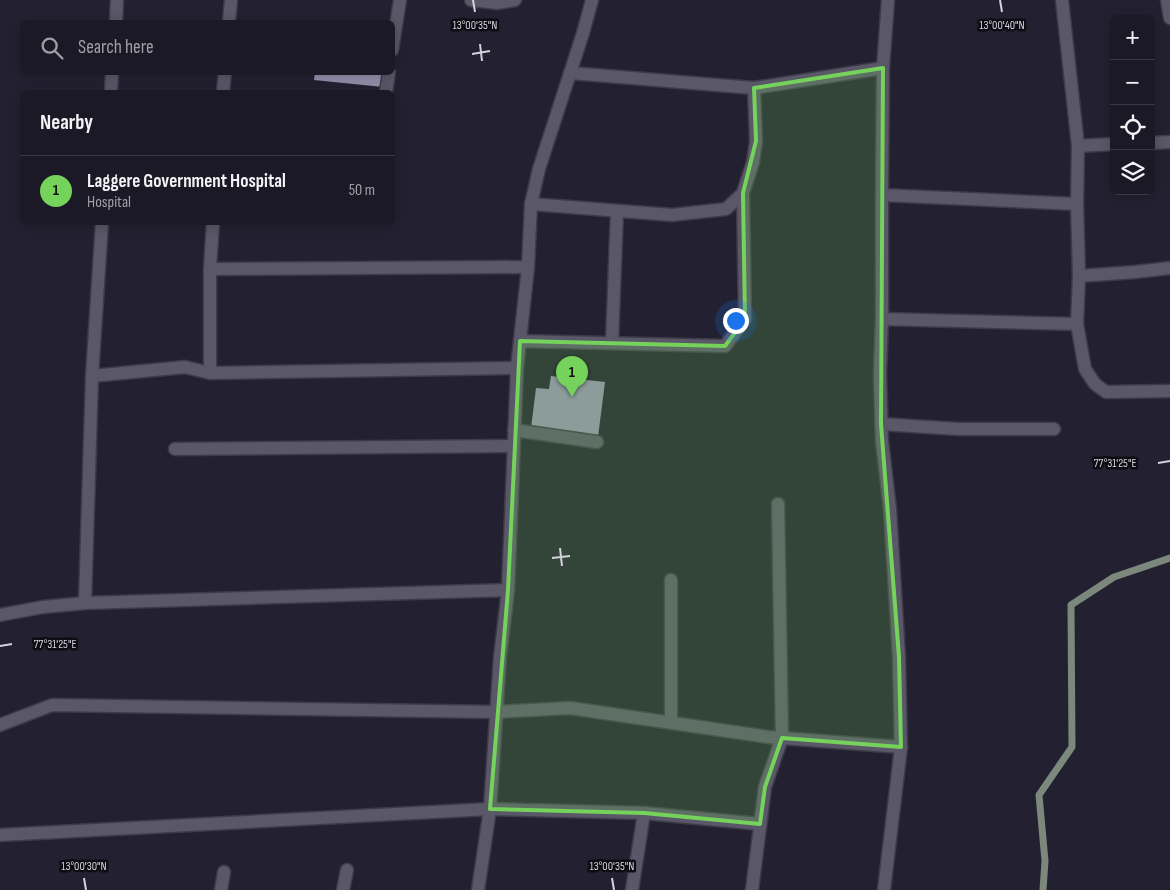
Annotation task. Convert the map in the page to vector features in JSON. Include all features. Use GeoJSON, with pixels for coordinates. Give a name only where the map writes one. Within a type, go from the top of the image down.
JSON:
{"type":"FeatureCollection","features":[{"type":"Feature","properties":{"kind":"street"},"geometry":{"type":"LineString","coordinates":[[116,20],[117,0]]}},
{"type":"Feature","properties":{"kind":"street"},"geometry":{"type":"LineString","coordinates":[[229,20],[231,0]]}},
{"type":"Feature","properties":{"kind":"street"},"geometry":{"type":"LineString","coordinates":[[395,31],[400,0]]}},
{"type":"Feature","properties":{"kind":"street"},"geometry":{"type":"LineString","coordinates":[[471,0],[515,0]]}},
{"type":"Feature","properties":{"kind":"street"},"geometry":{"type":"LineString","coordinates":[[478,890],[490,809],[500,657],[508,590],[517,368],[528,267],[532,204],[538,169],[592,0]]}},
{"type":"Feature","properties":{"kind":"street"},"geometry":{"type":"LineString","coordinates":[[884,890],[901,747],[899,657],[890,509],[882,441],[880,374],[884,68],[888,0]]}},
{"type":"Feature","properties":{"kind":"street"},"geometry":{"type":"LineString","coordinates":[[1062,0],[1078,146],[1077,204],[1080,276],[1077,324],[1085,369],[1095,384],[1106,392],[1170,391]]}},
{"type":"Feature","properties":{"kind":"street"},"geometry":{"type":"LineString","coordinates":[[1167,0],[1170,18]]}},
{"type":"Feature","properties":{"kind":"street"},"geometry":{"type":"LineString","coordinates":[[570,73],[754,88],[884,68]]}},
{"type":"Feature","properties":{"kind":"street"},"geometry":{"type":"LineString","coordinates":[[111,90],[112,75]]}},
{"type":"Feature","properties":{"kind":"street"},"geometry":{"type":"LineString","coordinates":[[223,90],[225,75]]}},
{"type":"Feature","properties":{"kind":"street"},"geometry":{"type":"LineString","coordinates":[[386,90],[389,75]]}},
{"type":"Feature","properties":{"kind":"street"},"geometry":{"type":"LineString","coordinates":[[520,341],[725,346],[745,319],[743,193],[753,162],[756,141],[754,88]]}},
{"type":"Feature","properties":{"kind":"street"},"geometry":{"type":"LineString","coordinates":[[1155,143],[1170,142]]}},
{"type":"Feature","properties":{"kind":"street"},"geometry":{"type":"LineString","coordinates":[[1078,146],[1110,144]]}},
{"type":"Feature","properties":{"kind":"street"},"geometry":{"type":"LineString","coordinates":[[532,204],[672,215],[726,208],[743,193]]}},
{"type":"Feature","properties":{"kind":"street"},"geometry":{"type":"LineString","coordinates":[[882,195],[1077,204]]}},
{"type":"Feature","properties":{"kind":"street"},"geometry":{"type":"LineString","coordinates":[[612,343],[617,210]]}},
{"type":"Feature","properties":{"kind":"street"},"geometry":{"type":"LineString","coordinates":[[86,602],[92,376],[102,225]]}},
{"type":"Feature","properties":{"kind":"street"},"geometry":{"type":"LineString","coordinates":[[210,373],[210,269],[214,225]]}},
{"type":"Feature","properties":{"kind":"street"},"geometry":{"type":"LineString","coordinates":[[210,269],[528,267]]}},
{"type":"Feature","properties":{"kind":"street"},"geometry":{"type":"LineString","coordinates":[[1080,276],[1170,268]]}},
{"type":"Feature","properties":{"kind":"street"},"geometry":{"type":"LineString","coordinates":[[882,319],[1077,324]]}},
{"type":"Feature","properties":{"kind":"street"},"geometry":{"type":"LineString","coordinates":[[92,376],[185,367],[210,373],[517,368]]}},
{"type":"Feature","properties":{"kind":"street"},"geometry":{"type":"LineString","coordinates":[[881,424],[958,428],[1054,429]]}},
{"type":"Feature","properties":{"kind":"street"},"geometry":{"type":"LineString","coordinates":[[514,430],[597,442]]}},
{"type":"Feature","properties":{"kind":"street"},"geometry":{"type":"LineString","coordinates":[[175,449],[513,446]]}},
{"type":"Feature","properties":{"kind":"street"},"geometry":{"type":"LineString","coordinates":[[752,890],[764,788],[782,738],[778,504]]}},
{"type":"Feature","properties":{"kind":"street"},"geometry":{"type":"LineString","coordinates":[[671,580],[671,723]]}},
{"type":"Feature","properties":{"kind":"street"},"geometry":{"type":"LineString","coordinates":[[0,615],[86,602],[508,590]]}},
{"type":"Feature","properties":{"kind":"street"},"geometry":{"type":"LineString","coordinates":[[0,725],[52,705],[496,712],[570,708],[782,738],[901,747]]}},
{"type":"Feature","properties":{"kind":"street"},"geometry":{"type":"LineString","coordinates":[[0,835],[490,809],[644,813],[760,824]]}},
{"type":"Feature","properties":{"kind":"street"},"geometry":{"type":"LineString","coordinates":[[632,890],[644,813]]}},
{"type":"Feature","properties":{"kind":"street"},"geometry":{"type":"LineString","coordinates":[[343,890],[347,870]]}},
{"type":"Feature","properties":{"kind":"street"},"geometry":{"type":"LineString","coordinates":[[221,890],[224,872]]}},
{"type":"Feature","properties":{"kind":"highlighted area"},"geometry":{"type":"Polygon","coordinates":[[[883,68],[881,424],[899,657],[901,747],[782,738],[765,787],[760,824],[644,813],[490,809],[508,590],[520,341],[725,346],[745,319],[743,193],[756,141],[754,88],[883,68]]]}},
{"type":"Feature","properties":{"kind":"building"},"geometry":{"type":"Polygon","coordinates":[[[315,75],[385,75],[383,87],[314,80],[315,75]]]}},
{"type":"Feature","properties":{"kind":"building"},"geometry":{"type":"Polygon","coordinates":[[[551,376],[605,382],[598,437],[531,428],[536,388],[549,389],[551,376]]]}},
{"type":"Feature","properties":{"kind":"waterway"},"geometry":{"type":"LineString","coordinates":[[1043,890],[1045,861],[1039,795],[1072,747],[1071,605],[1114,577],[1170,558]]}},
{"type":"Feature","properties":{"kind":"place","name":"Laggere Government Hospital"},"geometry":{"type":"Point","coordinates":[572,397]}}]}
